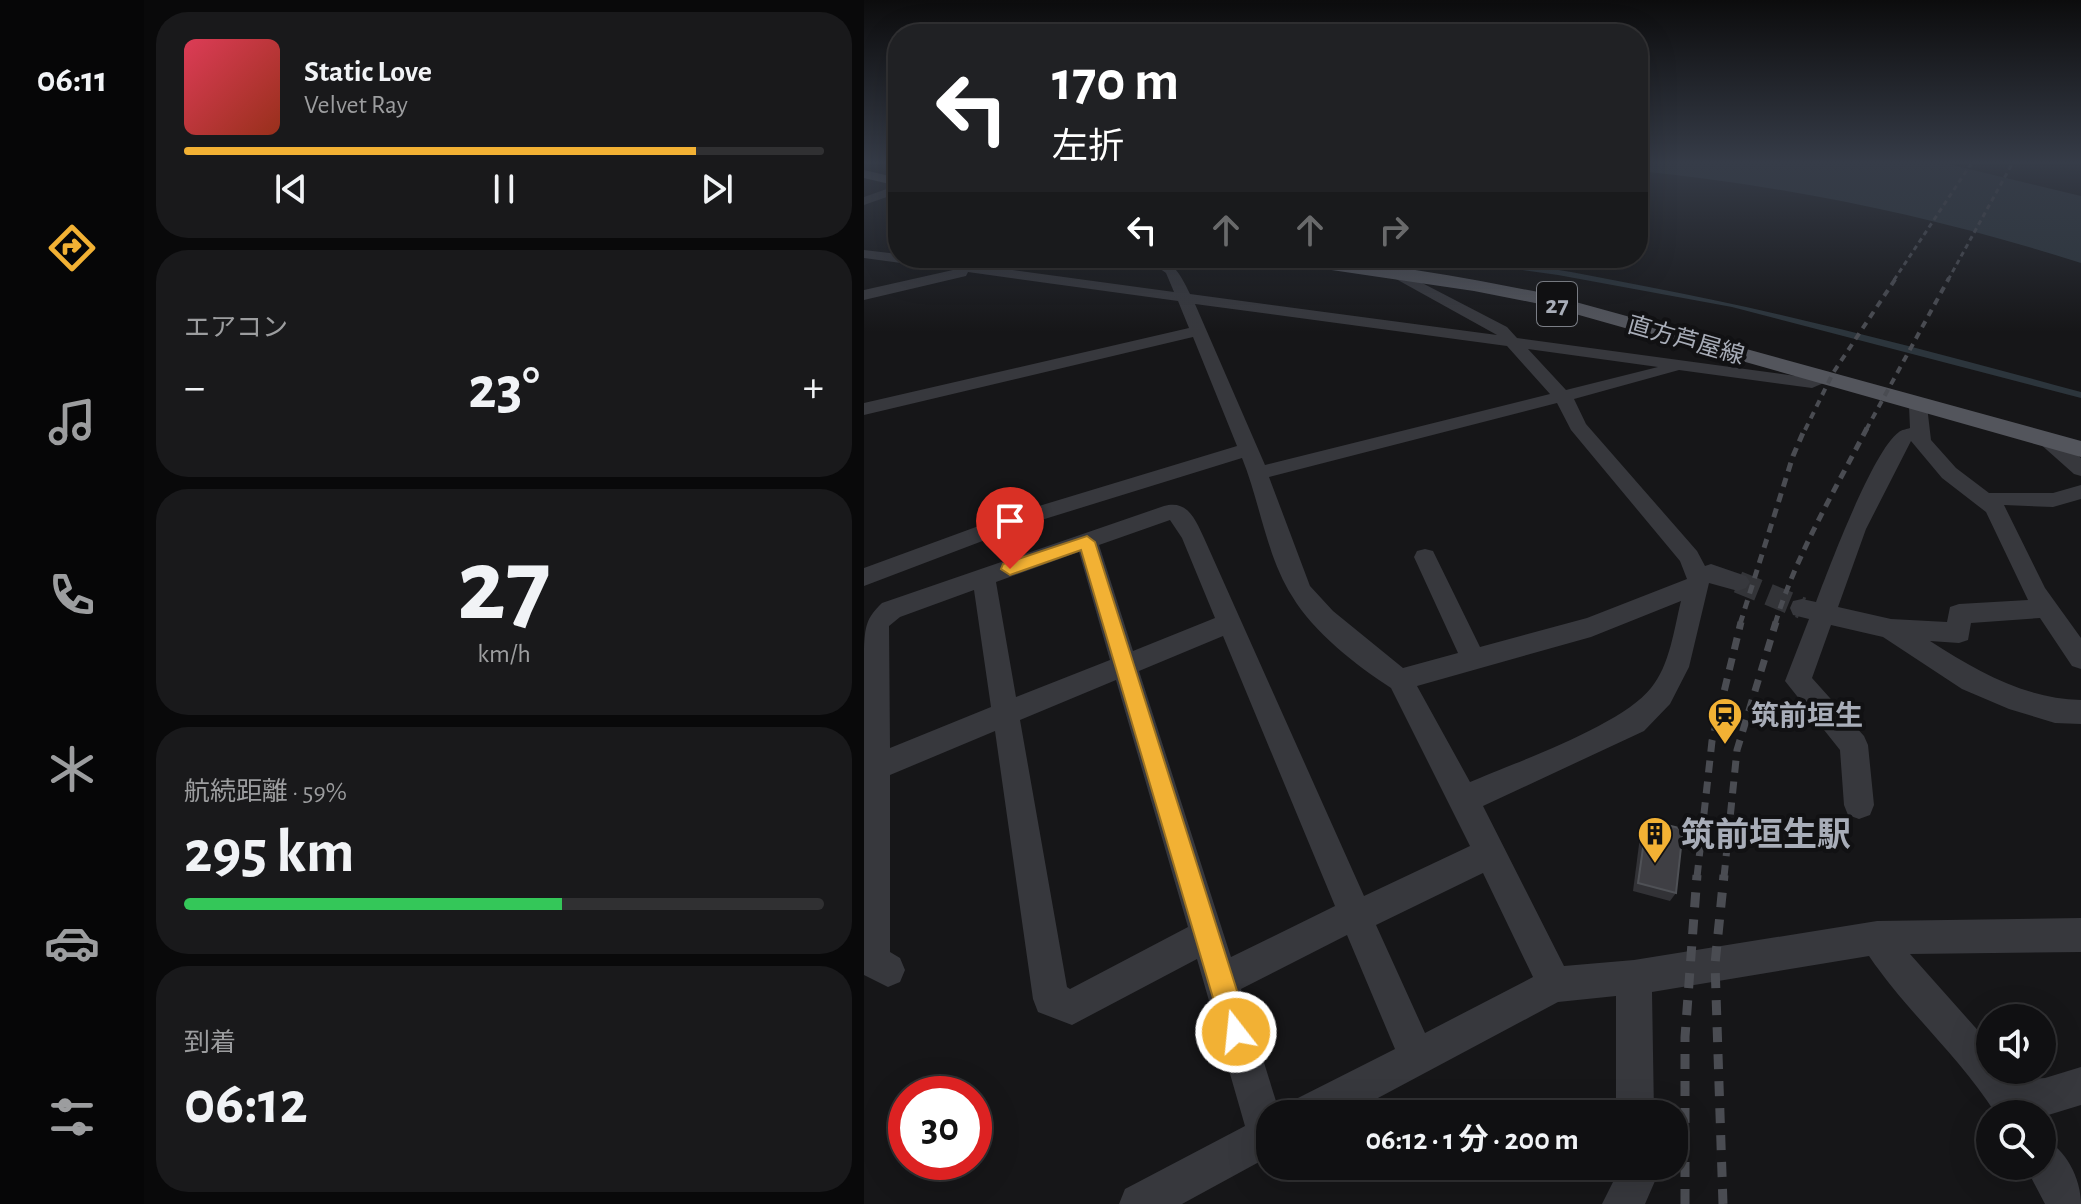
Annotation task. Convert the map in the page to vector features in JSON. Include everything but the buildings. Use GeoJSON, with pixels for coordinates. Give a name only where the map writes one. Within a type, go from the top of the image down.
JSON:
{"type":"FeatureCollection","features":[{"type":"Feature","properties":{"kind":"main road","name":"直方芦屋線"},"geometry":{"type":"LineString","coordinates":[[1349,268],[1543,299],[2081,449]]}},
{"type":"Feature","properties":{"kind":"street"},"geometry":{"type":"LineString","coordinates":[[864,254],[888,257]]}},
{"type":"Feature","properties":{"kind":"street"},"geometry":{"type":"LineString","coordinates":[[961,268],[1812,383],[1824,379]]}},
{"type":"Feature","properties":{"kind":"street"},"geometry":{"type":"LineString","coordinates":[[1167,268],[1172,271],[1185,299],[1258,473],[1289,567],[1301,592],[1324,618],[1377,665],[1400,680],[1464,800],[1555,985]]}},
{"type":"Feature","properties":{"kind":"street"},"geometry":{"type":"LineString","coordinates":[[864,295],[975,270]]}},
{"type":"Feature","properties":{"kind":"street"},"geometry":{"type":"LineString","coordinates":[[1401,276],[1501,330],[1514,343],[1564,398],[1578,426],[1689,557],[1698,581],[1676,667],[1661,696],[1634,722],[1464,800]]}},
{"type":"Feature","properties":{"kind":"street"},"geometry":{"type":"LineString","coordinates":[[1440,298],[1441,291],[1457,283]]}},
{"type":"Feature","properties":{"kind":"street"},"geometry":{"type":"LineString","coordinates":[[864,409],[1197,331]]}},
{"type":"Feature","properties":{"kind":"street"},"geometry":{"type":"LineString","coordinates":[[1258,473],[1684,366]]}},
{"type":"Feature","properties":{"kind":"street"},"geometry":{"type":"LineString","coordinates":[[1918,406],[1921,441],[1931,455],[1995,508],[2046,608],[2081,658]]}},
{"type":"Feature","properties":{"kind":"street"},"geometry":{"type":"LineString","coordinates":[[1859,805],[1854,745],[1798,681],[1812,611],[1895,449],[1906,435],[1921,432]]}},
{"type":"Feature","properties":{"kind":"street"},"geometry":{"type":"LineString","coordinates":[[2045,438],[2081,469]]}},
{"type":"Feature","properties":{"kind":"street"},"geometry":{"type":"LineString","coordinates":[[864,577],[1014,521],[1248,449]]}},
{"type":"Feature","properties":{"kind":"street"},"geometry":{"type":"LineString","coordinates":[[1986,501],[1997,498],[2053,500],[2081,492]]}},
{"type":"Feature","properties":{"kind":"street"},"geometry":{"type":"LineString","coordinates":[[888,970],[873,961],[877,623],[891,610],[1172,511],[1183,517],[1417,1057]]}},
{"type":"Feature","properties":{"kind":"street"},"geometry":{"type":"LineString","coordinates":[[1087,542],[1258,1100]]}},
{"type":"Feature","properties":{"kind":"street"},"geometry":{"type":"LineString","coordinates":[[1425,557],[1473,658]]}},
{"type":"Feature","properties":{"kind":"street"},"geometry":{"type":"LineString","coordinates":[[1400,680],[1591,627],[1711,573],[1738,582]]}},
{"type":"Feature","properties":{"kind":"street"},"geometry":{"type":"LineString","coordinates":[[984,578],[1051,999],[1072,1007],[1206,936]]}},
{"type":"Feature","properties":{"kind":"street"},"geometry":{"type":"LineString","coordinates":[[1812,611],[1890,629],[1959,633],[1959,614],[2046,608]]}},
{"type":"Feature","properties":{"kind":"street"},"geometry":{"type":"LineString","coordinates":[[876,767],[1228,623]]}},
{"type":"Feature","properties":{"kind":"street"},"geometry":{"type":"LineString","coordinates":[[1890,629],[1971,681],[2019,701],[2055,711],[2081,712]]}},
{"type":"Feature","properties":{"kind":"street"},"geometry":{"type":"LineString","coordinates":[[1221,981],[1343,919],[1356,917],[1490,853]]}},
{"type":"Feature","properties":{"kind":"street"},"geometry":{"type":"LineString","coordinates":[[1335,1100],[1555,985],[1634,977],[1877,938],[2081,935]]}},
{"type":"Feature","properties":{"kind":"street"},"geometry":{"type":"LineString","coordinates":[[1877,938],[1890,959],[1978,1057],[2009,1100]]}},
{"type":"Feature","properties":{"kind":"street"},"geometry":{"type":"LineString","coordinates":[[1634,977],[1635,1100]]}},
{"type":"Feature","properties":{"kind":"street"},"geometry":{"type":"LineString","coordinates":[[2036,1100],[2081,1086]]}},
{"type":"Feature","properties":{"kind":"street"},"geometry":{"type":"LineString","coordinates":[[1140,1204],[1256,1141]]}},
{"type":"Feature","properties":{"kind":"street"},"geometry":{"type":"LineString","coordinates":[[1623,1204],[1635,1180]]}},
{"type":"Feature","properties":{"kind":"street"},"geometry":{"type":"LineString","coordinates":[[2054,1180],[2068,1204]]}},
{"type":"Feature","properties":{"kind":"shaded area"},"geometry":{"type":"Polygon","coordinates":[[[1926,220],[2081,220],[2081,263],[2027,246],[1926,220]]]}},
{"type":"Feature","properties":{"kind":"shaded area"},"geometry":{"type":"Polygon","coordinates":[[[1509,268],[1544,268],[1812,322],[2081,392],[2081,398],[1732,307],[1509,268]]]}},
{"type":"Feature","properties":{"kind":"tunnel"},"geometry":{"type":"LineString","coordinates":[[1738,582],[1802,608]]}},
{"type":"Feature","properties":{"kind":"railway"},"geometry":{"type":"LineString","coordinates":[[1894,280],[1934,220]]}},
{"type":"Feature","properties":{"kind":"railway"},"geometry":{"type":"LineString","coordinates":[[1948,280],[1981,220]]}},
{"type":"Feature","properties":{"kind":"railway"},"geometry":{"type":"LineString","coordinates":[[1805,430],[1833,373],[1896,278]]}},
{"type":"Feature","properties":{"kind":"railway"},"geometry":{"type":"LineString","coordinates":[[1866,430],[1949,278]]}},
{"type":"Feature","properties":{"kind":"railway"},"geometry":{"type":"LineString","coordinates":[[1740,624],[1793,456],[1805,428]]}},
{"type":"Feature","properties":{"kind":"railway"},"geometry":{"type":"LineString","coordinates":[[1775,624],[1805,549],[1867,428]]}},
{"type":"Feature","properties":{"kind":"railway"},"geometry":{"type":"LineString","coordinates":[[1697,877],[1712,741],[1741,622]]}},
{"type":"Feature","properties":{"kind":"railway"},"geometry":{"type":"LineString","coordinates":[[1724,877],[1737,750],[1776,622]]}},
{"type":"Feature","properties":{"kind":"railway"},"geometry":{"type":"LineString","coordinates":[[1685,1204],[1685,1037],[1697,875]]}},
{"type":"Feature","properties":{"kind":"railway"},"geometry":{"type":"LineString","coordinates":[[1723,1204],[1715,964],[1724,875]]}},
{"type":"Feature","properties":{"kind":"place","name":"筑前垣生"},"geometry":{"type":"Point","coordinates":[1725,746]}},
{"type":"Feature","properties":{"kind":"place","name":"筑前垣生駅"},"geometry":{"type":"Point","coordinates":[1655,865]}},
{"type":"Feature","properties":{"kind":"route"},"geometry":{"type":"LineString","coordinates":[[1010,569],[1087,542],[1236,1032]]}}]}
